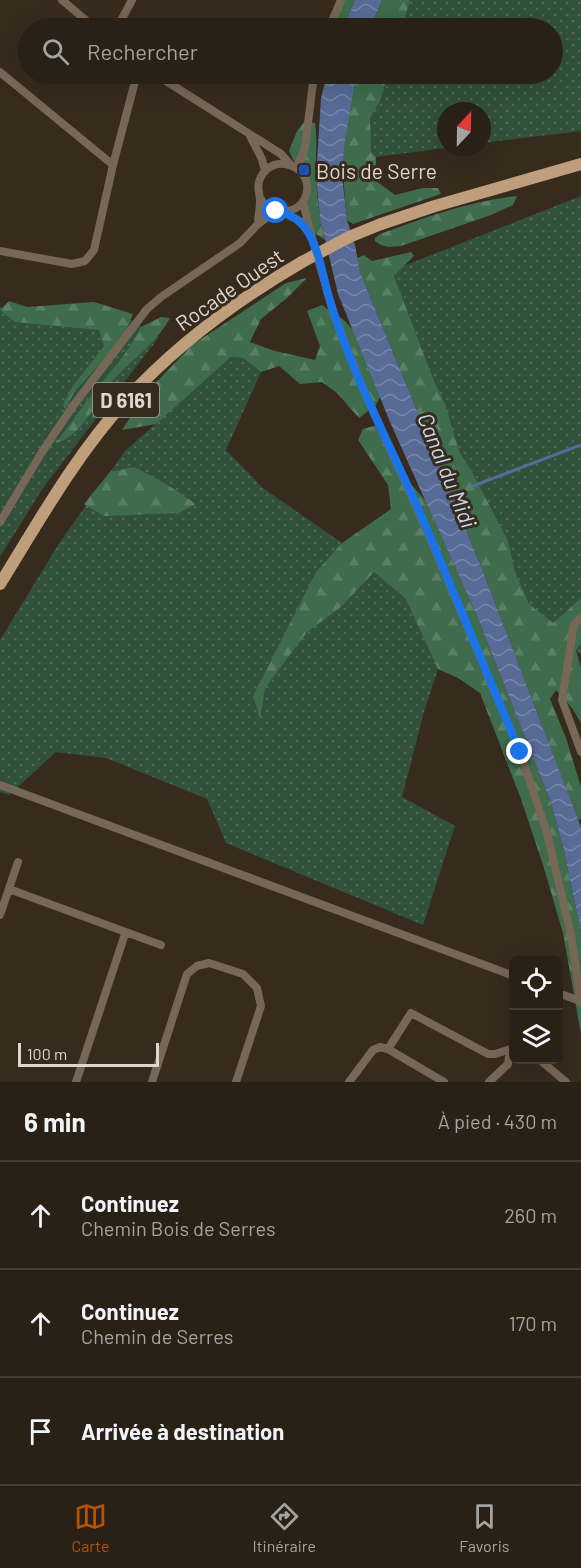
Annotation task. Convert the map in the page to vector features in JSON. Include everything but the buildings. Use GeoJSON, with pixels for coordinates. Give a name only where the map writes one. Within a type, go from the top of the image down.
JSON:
{"type":"FeatureCollection","features":[{"type":"Feature","properties":{"kind":"main road","name":"Rocade Ouest"},"geometry":{"type":"LineString","coordinates":[[0,584],[59,488],[90,443],[126,400],[198,332],[263,285],[349,237],[381,224],[581,164]]}},
{"type":"Feature","properties":{"kind":"street"},"geometry":{"type":"LineString","coordinates":[[62,0],[83,18]]}},
{"type":"Feature","properties":{"kind":"street"},"geometry":{"type":"LineString","coordinates":[[122,18],[132,0]]}},
{"type":"Feature","properties":{"kind":"street"},"geometry":{"type":"LineString","coordinates":[[333,18],[341,0]]}},
{"type":"Feature","properties":{"kind":"street"},"geometry":{"type":"LineString","coordinates":[[0,72],[113,165]]}},
{"type":"Feature","properties":{"kind":"street"},"geometry":{"type":"LineString","coordinates":[[0,251],[72,264],[85,261],[94,250],[134,84]]}},
{"type":"Feature","properties":{"kind":"street"},"geometry":{"type":"LineString","coordinates":[[170,84],[281,154],[303,173],[307,188],[303,202],[334,315],[365,393],[428,531],[520,752],[547,833],[571,935],[580,1002],[563,995]]}},
{"type":"Feature","properties":{"kind":"street"},"geometry":{"type":"LineString","coordinates":[[294,166],[305,148],[314,84]]}},
{"type":"Feature","properties":{"kind":"street"},"geometry":{"type":"LineString","coordinates":[[250,135],[262,159],[265,171]]}},
{"type":"Feature","properties":{"kind":"street"},"geometry":{"type":"LineString","coordinates":[[258,224],[260,198],[258,184],[265,171],[277,164],[294,166]]}},
{"type":"Feature","properties":{"kind":"street"},"geometry":{"type":"LineString","coordinates":[[260,198],[265,205],[300,221],[311,234]]}},
{"type":"Feature","properties":{"kind":"street"},"geometry":{"type":"LineString","coordinates":[[0,522],[67,415],[147,309],[240,243],[258,224],[279,212],[297,207],[303,202]]}},
{"type":"Feature","properties":{"kind":"street"},"geometry":{"type":"LineString","coordinates":[[581,617],[574,624],[562,700],[581,752]]}},
{"type":"Feature","properties":{"kind":"street"},"geometry":{"type":"LineString","coordinates":[[0,785],[509,975]]}},
{"type":"Feature","properties":{"kind":"street"},"geometry":{"type":"LineString","coordinates":[[0,915],[18,861]]}},
{"type":"Feature","properties":{"kind":"street"},"geometry":{"type":"LineString","coordinates":[[9,889],[125,934],[161,945]]}},
{"type":"Feature","properties":{"kind":"street"},"geometry":{"type":"LineString","coordinates":[[76,1082],[125,934]]}},
{"type":"Feature","properties":{"kind":"street"},"geometry":{"type":"LineString","coordinates":[[152,1082],[187,974],[197,966],[209,963],[243,974],[257,988],[261,1006],[236,1082]]}},
{"type":"Feature","properties":{"kind":"street"},"geometry":{"type":"LineString","coordinates":[[388,1049],[411,1013],[488,1054],[509,1050]]}},
{"type":"Feature","properties":{"kind":"street"},"geometry":{"type":"LineString","coordinates":[[349,1082],[373,1050],[380,1047],[388,1049],[444,1082]]}},
{"type":"Feature","properties":{"kind":"street"},"geometry":{"type":"LineString","coordinates":[[489,1082],[508,1064],[509,1060]]}},
{"type":"Feature","properties":{"kind":"street"},"geometry":{"type":"LineString","coordinates":[[546,1064],[566,1082]]}},
{"type":"Feature","properties":{"kind":"green space"},"geometry":{"type":"Polygon","coordinates":[[[344,0],[355,0],[347,18],[336,18],[344,0]]]}},
{"type":"Feature","properties":{"kind":"green space"},"geometry":{"type":"Polygon","coordinates":[[[382,0],[410,0],[405,18],[374,18],[382,0]]]}},
{"type":"Feature","properties":{"kind":"green space"},"geometry":{"type":"Polygon","coordinates":[[[403,0],[581,0],[581,131],[491,142],[491,102],[437,102],[437,149],[376,157],[371,152],[369,121],[379,84],[563,84],[563,18],[397,18],[403,0]]]}},
{"type":"Feature","properties":{"kind":"green space"},"geometry":{"type":"Polygon","coordinates":[[[353,84],[385,84],[380,101],[370,118],[371,152],[376,157],[376,181],[395,195],[423,188],[438,188],[441,194],[353,224],[347,220],[344,147],[353,84]]]}},
{"type":"Feature","properties":{"kind":"green space"},"geometry":{"type":"Polygon","coordinates":[[[304,122],[315,123],[317,195],[325,240],[313,232],[307,205],[309,192],[289,151],[297,131],[304,122]]]}},
{"type":"Feature","properties":{"kind":"green space"},"geometry":{"type":"Polygon","coordinates":[[[517,196],[513,205],[491,215],[401,246],[384,246],[375,241],[380,234],[430,216],[499,198],[517,196]]]}},
{"type":"Feature","properties":{"kind":"green space"},"geometry":{"type":"Polygon","coordinates":[[[581,196],[581,655],[571,645],[535,631],[461,457],[394,276],[401,267],[581,196]]]}},
{"type":"Feature","properties":{"kind":"green space"},"geometry":{"type":"Polygon","coordinates":[[[411,252],[414,256],[394,276],[445,404],[459,451],[508,541],[515,572],[529,604],[553,623],[581,598],[581,643],[576,650],[581,668],[581,723],[572,708],[556,690],[550,699],[566,738],[581,787],[581,819],[578,820],[482,569],[360,272],[357,258],[364,255],[372,261],[411,252]]]}},
{"type":"Feature","properties":{"kind":"green space"},"geometry":{"type":"Polygon","coordinates":[[[307,278],[261,319],[250,342],[275,351],[315,360],[320,346],[307,311],[322,305],[344,320],[353,330],[380,397],[376,405],[359,418],[337,393],[322,382],[300,384],[279,366],[261,372],[243,358],[231,357],[156,424],[122,430],[145,394],[192,345],[286,283],[307,278]]]}},
{"type":"Feature","properties":{"kind":"green space"},"geometry":{"type":"Polygon","coordinates":[[[9,301],[27,307],[94,302],[133,314],[122,340],[74,392],[65,410],[63,404],[73,386],[104,346],[99,330],[15,322],[0,310],[9,301]]]}},
{"type":"Feature","properties":{"kind":"green space"},"geometry":{"type":"Polygon","coordinates":[[[0,307],[127,318],[159,337],[43,488],[0,557],[0,307]]]}},
{"type":"Feature","properties":{"kind":"green space"},"geometry":{"type":"Polygon","coordinates":[[[161,317],[170,318],[157,337],[111,383],[80,427],[65,440],[56,443],[124,355],[141,327],[161,317]]]}},
{"type":"Feature","properties":{"kind":"green space"},"geometry":{"type":"Polygon","coordinates":[[[231,357],[243,358],[261,372],[226,450],[263,488],[342,543],[405,598],[438,669],[424,712],[402,797],[455,826],[423,925],[226,843],[207,799],[106,758],[56,752],[9,795],[0,792],[0,640],[60,542],[125,451],[231,357]]]}},
{"type":"Feature","properties":{"kind":"green space"},"geometry":{"type":"Polygon","coordinates":[[[382,424],[402,474],[425,500],[477,616],[551,803],[563,846],[581,932],[581,1034],[563,933],[543,865],[521,799],[480,693],[458,678],[438,669],[405,598],[374,572],[341,607],[307,632],[265,688],[260,718],[253,696],[316,572],[342,543],[391,509],[388,485],[358,440],[363,429],[382,424]]]}},
{"type":"Feature","properties":{"kind":"green space"},"geometry":{"type":"Polygon","coordinates":[[[134,467],[163,482],[196,504],[179,513],[104,516],[84,504],[110,472],[134,467]]]}},
{"type":"Feature","properties":{"kind":"water"},"geometry":{"type":"Polygon","coordinates":[[[355,0],[382,0],[374,18],[347,18],[355,0]]]}},
{"type":"Feature","properties":{"kind":"water"},"geometry":{"type":"Polygon","coordinates":[[[324,84],[354,84],[344,147],[343,184],[347,220],[360,272],[482,569],[581,827],[581,932],[563,846],[551,803],[477,616],[390,422],[338,294],[320,218],[316,178],[321,98],[324,84]]]}},
{"type":"Feature","properties":{"kind":"waterway","name":"Canal du Midi"},"geometry":{"type":"LineString","coordinates":[[473,486],[581,445]]}},
{"type":"Feature","properties":{"kind":"place","name":"Bois de Serre"},"geometry":{"type":"Point","coordinates":[304,170]}},
{"type":"Feature","properties":{"kind":"route"},"geometry":{"type":"LineString","coordinates":[[276,211],[300,221],[311,234],[334,315],[365,393],[428,531],[520,752]]}}]}
